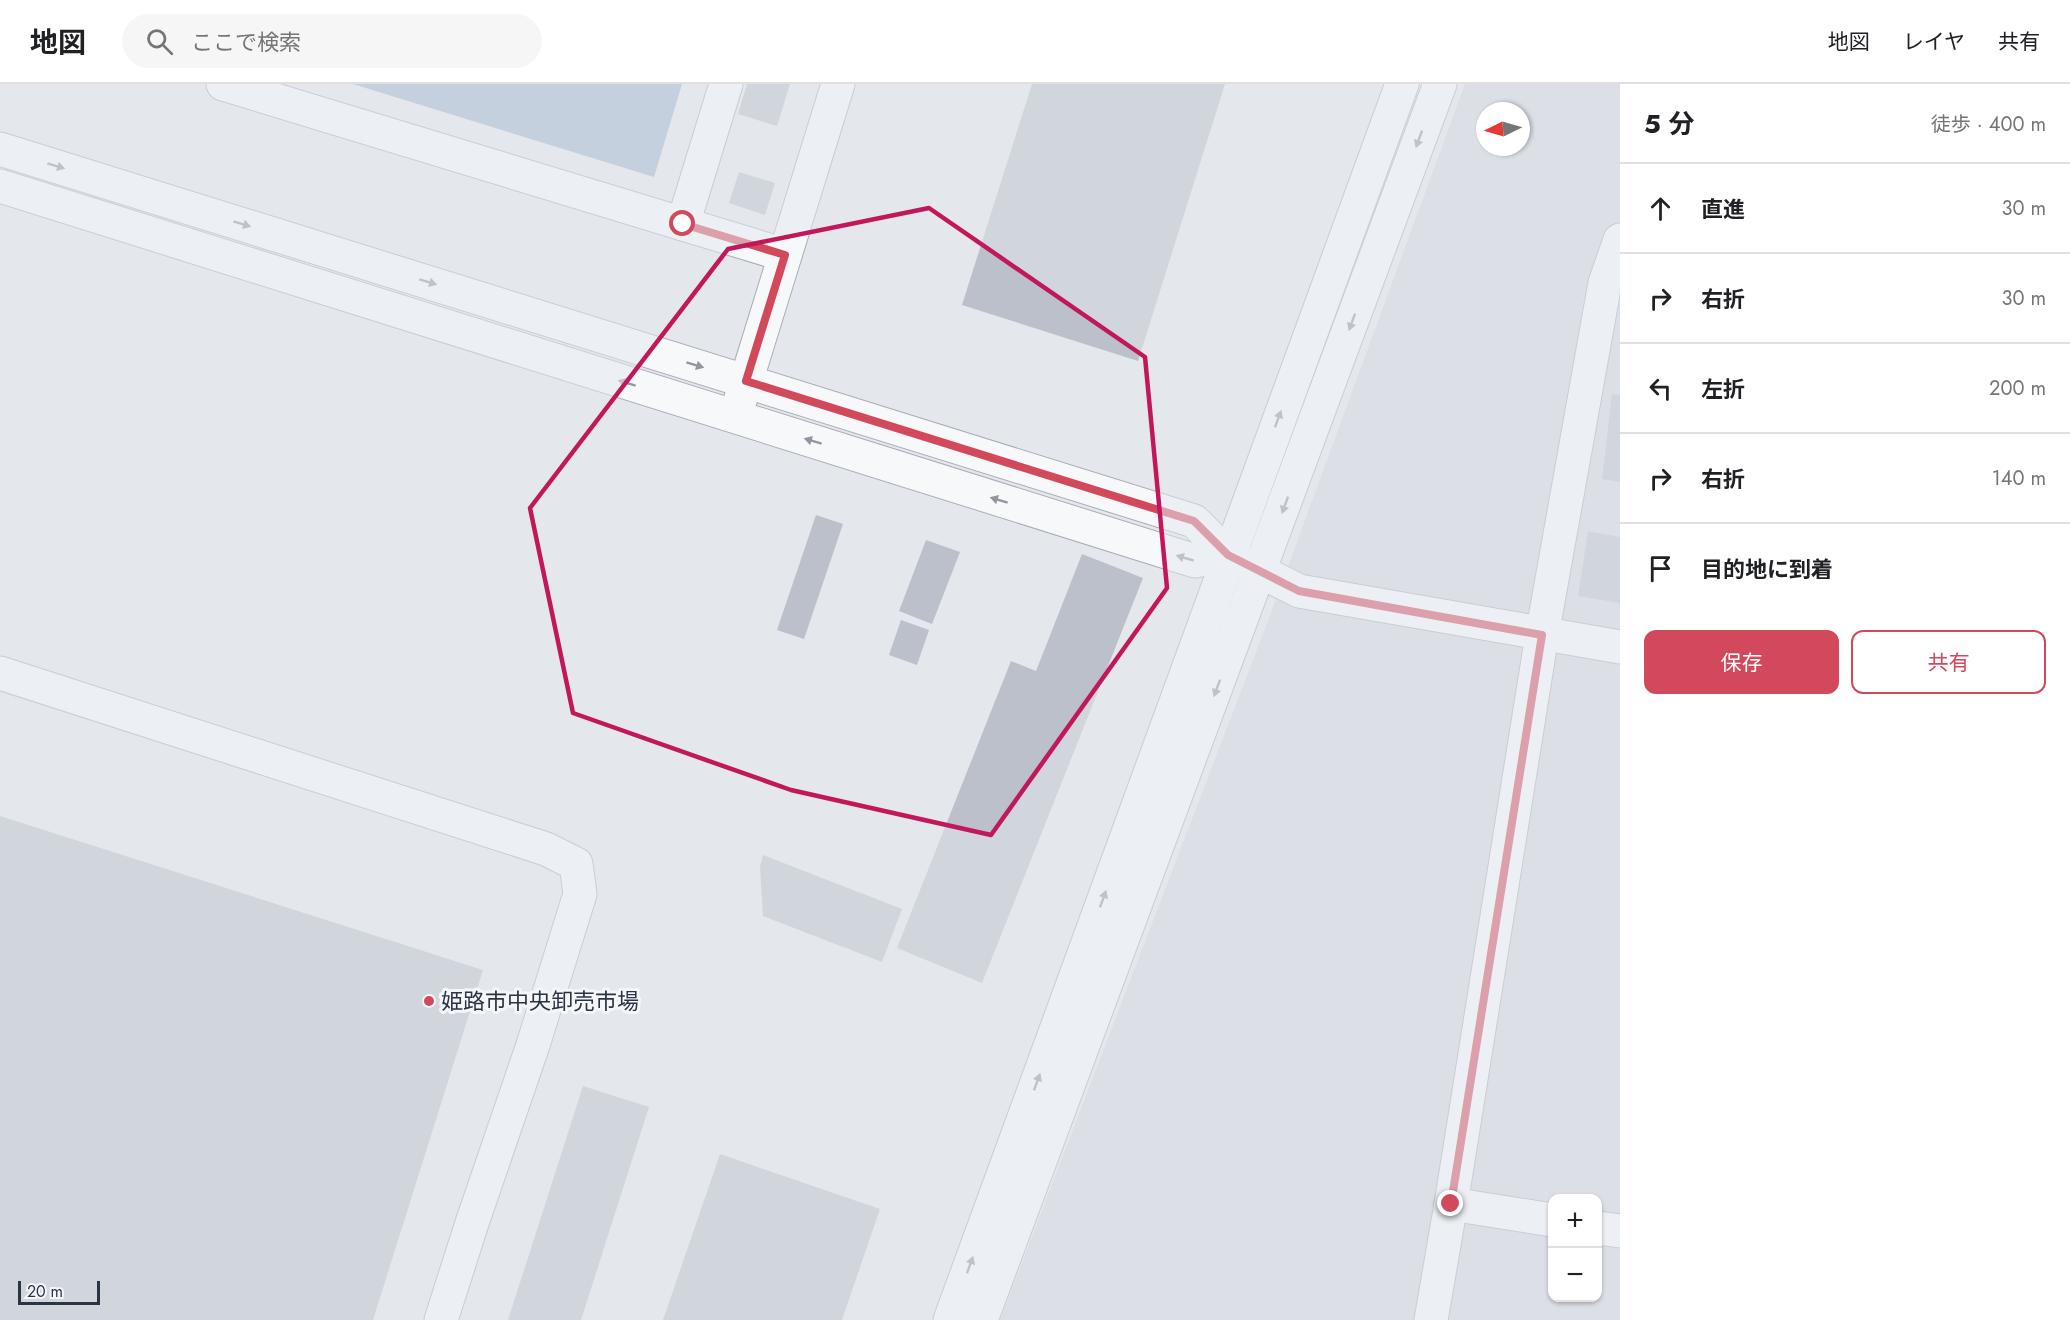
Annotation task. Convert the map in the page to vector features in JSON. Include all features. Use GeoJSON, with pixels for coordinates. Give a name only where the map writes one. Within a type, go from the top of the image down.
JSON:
{"type":"FeatureCollection","features":[{"type":"Feature","properties":{"kind":"street"},"geometry":{"type":"LineString","coordinates":[[223,84],[785,255]]}},
{"type":"Feature","properties":{"kind":"street"},"geometry":{"type":"LineString","coordinates":[[683,224],[726,84]]}},
{"type":"Feature","properties":{"kind":"street"},"geometry":{"type":"LineString","coordinates":[[735,417],[838,84]]}},
{"type":"Feature","properties":{"kind":"street"},"geometry":{"type":"LineString","coordinates":[[950,1320],[1402,84]]}},
{"type":"Feature","properties":{"kind":"street"},"geometry":{"type":"LineString","coordinates":[[981,1320],[1440,84]]}},
{"type":"Feature","properties":{"kind":"street"},"geometry":{"type":"LineString","coordinates":[[0,149],[1194,521],[1228,555],[1299,591],[1620,647]]}},
{"type":"Feature","properties":{"kind":"street"},"geometry":{"type":"LineString","coordinates":[[0,186],[1195,561],[1228,555]]}},
{"type":"Feature","properties":{"kind":"street"},"geometry":{"type":"LineString","coordinates":[[1431,1320],[1542,635],[1605,283],[1620,240]]}},
{"type":"Feature","properties":{"kind":"street"},"geometry":{"type":"LineString","coordinates":[[0,673],[534,845],[576,864],[580,894],[533,1045],[441,1320]]}},
{"type":"Feature","properties":{"kind":"street"},"geometry":{"type":"LineString","coordinates":[[1451,1204],[1548,1219]]}},
{"type":"Feature","properties":{"kind":"street"},"geometry":{"type":"LineString","coordinates":[[1602,1229],[1620,1231]]}},
{"type":"Feature","properties":{"kind":"highlighted area"},"geometry":{"type":"Polygon","coordinates":[[[929,208],[1145,357],[1167,588],[991,835],[791,790],[573,713],[530,508],[728,249],[929,208]]]}},
{"type":"Feature","properties":{"kind":"shaded area"},"geometry":{"type":"Polygon","coordinates":[[[1465,84],[1620,84],[1620,1320],[1000,1320],[1271,613],[1465,84]]]}},
{"type":"Feature","properties":{"kind":"water"},"geometry":{"type":"Polygon","coordinates":[[[353,84],[682,84],[654,177],[353,84]]]}},
{"type":"Feature","properties":{"kind":"building"},"geometry":{"type":"Polygon","coordinates":[[[747,84],[790,84],[777,126],[738,114],[747,84]]]}},
{"type":"Feature","properties":{"kind":"building"},"geometry":{"type":"Polygon","coordinates":[[[1032,84],[1225,84],[1138,361],[962,305],[1032,84]]]}},
{"type":"Feature","properties":{"kind":"building"},"geometry":{"type":"Polygon","coordinates":[[[739,172],[775,183],[765,215],[729,203],[739,172]]]}},
{"type":"Feature","properties":{"kind":"building"},"geometry":{"type":"Polygon","coordinates":[[[1612,394],[1620,395],[1620,482],[1602,479],[1612,394]]]}},
{"type":"Feature","properties":{"kind":"building"},"geometry":{"type":"Polygon","coordinates":[[[816,515],[843,524],[804,639],[777,630],[816,515]]]}},
{"type":"Feature","properties":{"kind":"building"},"geometry":{"type":"Polygon","coordinates":[[[1588,531],[1620,537],[1620,603],[1578,596],[1588,531]]]}},
{"type":"Feature","properties":{"kind":"building"},"geometry":{"type":"Polygon","coordinates":[[[926,540],[960,552],[932,624],[899,611],[926,540]]]}},
{"type":"Feature","properties":{"kind":"building"},"geometry":{"type":"Polygon","coordinates":[[[1082,554],[1143,578],[982,983],[897,948],[1011,661],[1036,671],[1082,554]]]}},
{"type":"Feature","properties":{"kind":"building"},"geometry":{"type":"Polygon","coordinates":[[[901,620],[929,630],[917,665],[889,655],[901,620]]]}},
{"type":"Feature","properties":{"kind":"building"},"geometry":{"type":"Polygon","coordinates":[[[0,816],[483,970],[373,1320],[0,1320],[0,816]]]}},
{"type":"Feature","properties":{"kind":"building"},"geometry":{"type":"Polygon","coordinates":[[[763,855],[902,909],[882,962],[763,916],[760,866],[763,855]]]}},
{"type":"Feature","properties":{"kind":"building"},"geometry":{"type":"Polygon","coordinates":[[[583,1086],[649,1107],[581,1320],[508,1320],[583,1086]]]}},
{"type":"Feature","properties":{"kind":"building"},"geometry":{"type":"Polygon","coordinates":[[[720,1154],[880,1209],[842,1320],[663,1320],[720,1154]]]}},
{"type":"Feature","properties":{"kind":"place","name":"姫路市中央卸売市場"},"geometry":{"type":"Point","coordinates":[429,1001]}},
{"type":"Feature","properties":{"kind":"route"},"geometry":{"type":"LineString","coordinates":[[683,224],[785,255],[746,381],[1194,521],[1228,555],[1299,591],[1542,635],[1451,1204]]}}]}
